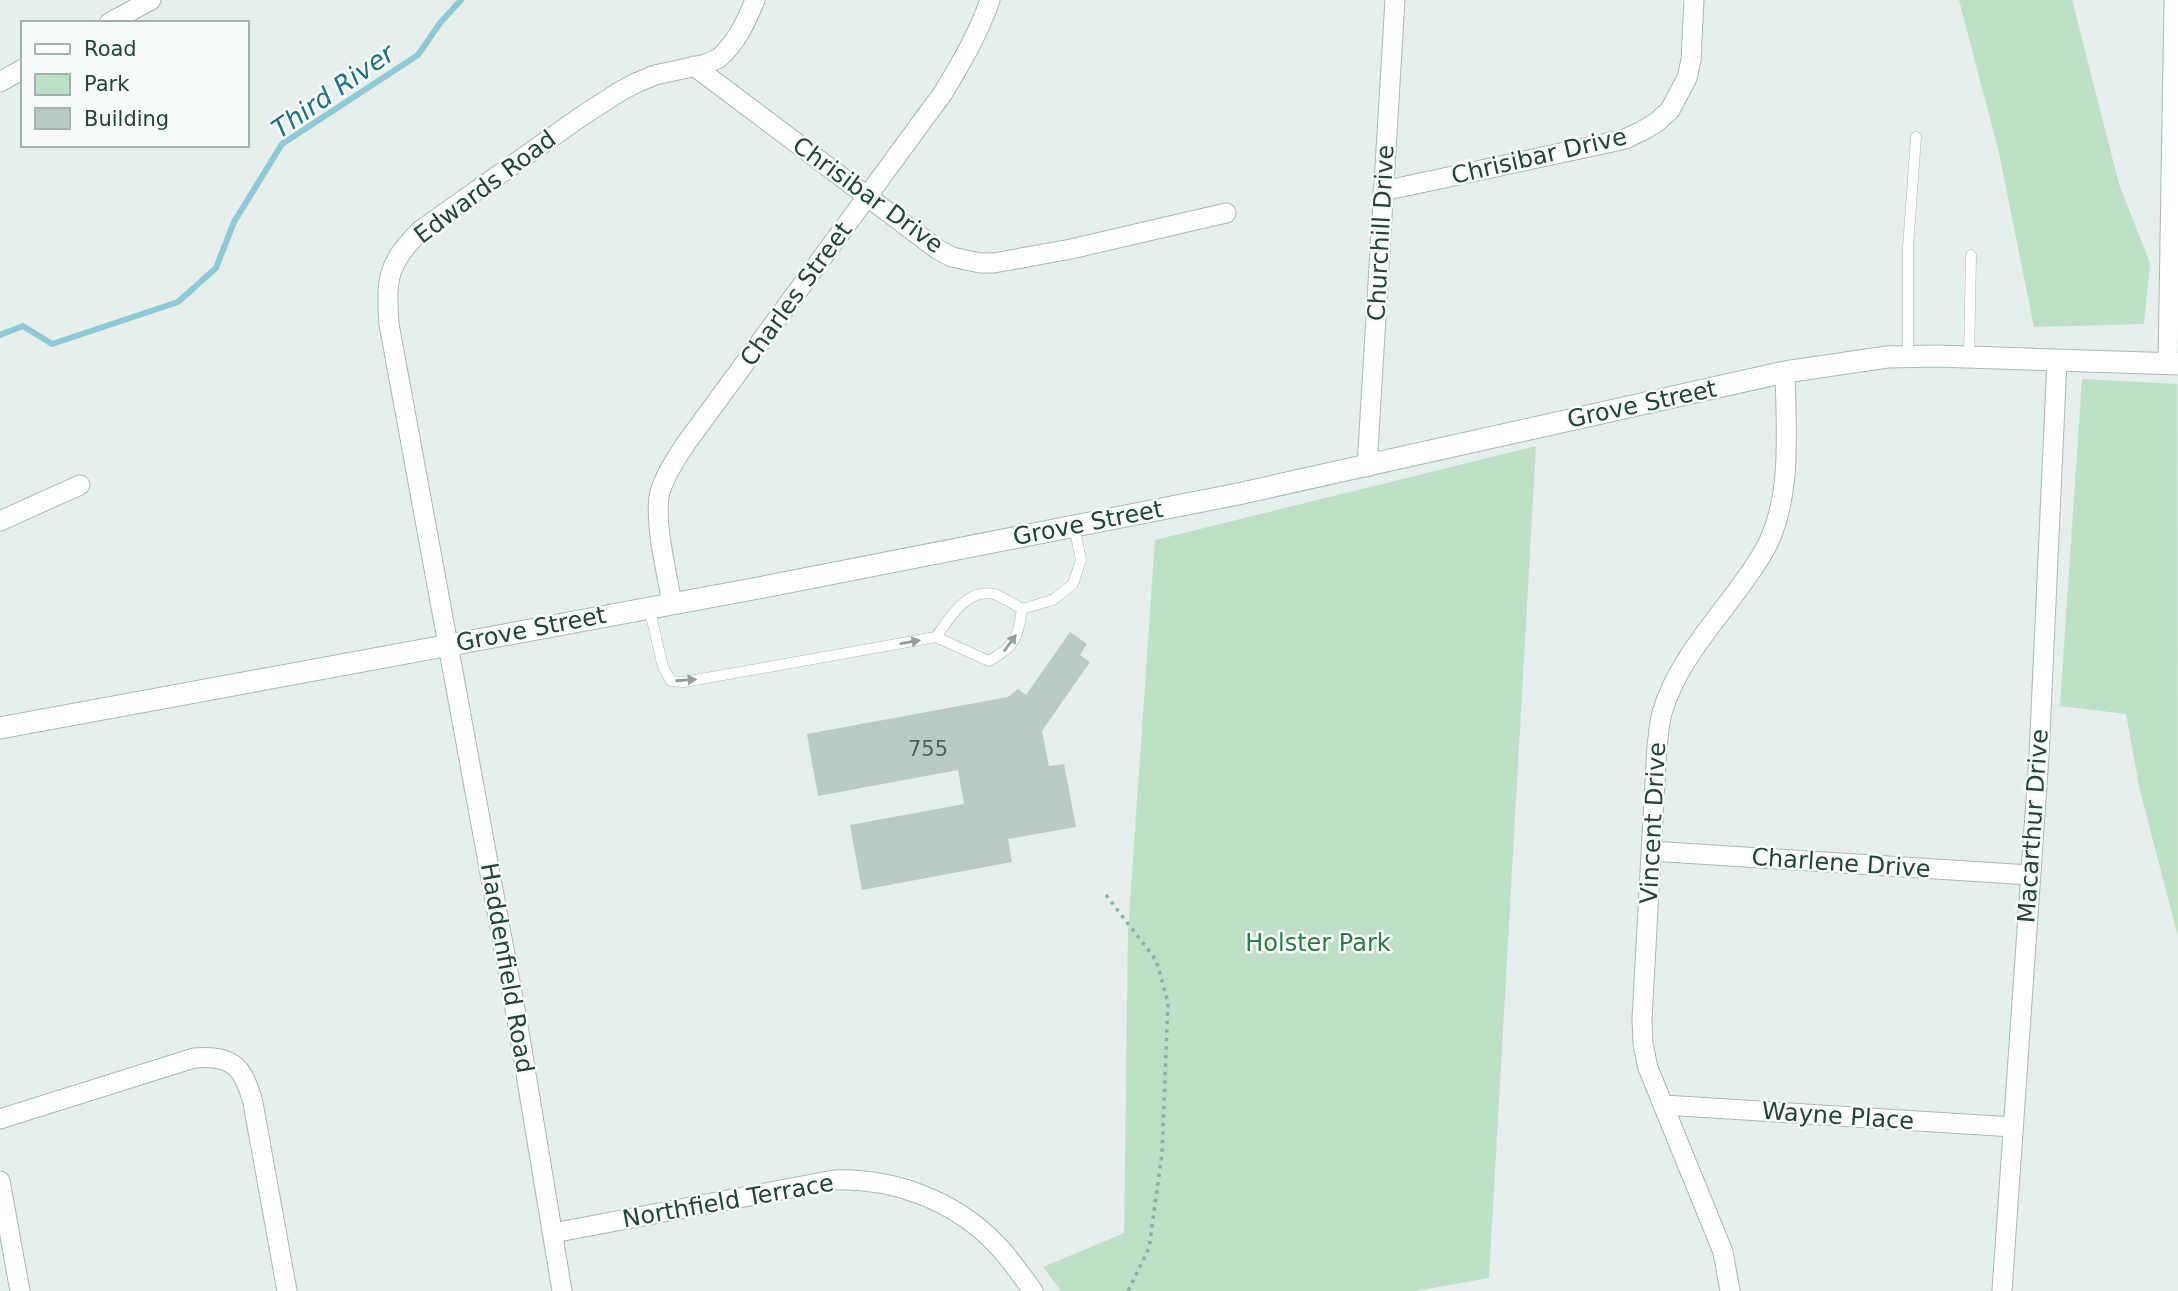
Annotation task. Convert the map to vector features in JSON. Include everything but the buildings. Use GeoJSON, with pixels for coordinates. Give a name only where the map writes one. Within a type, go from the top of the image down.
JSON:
{"type":"FeatureCollection","features":[{"type":"Feature","properties":{"kind":"street"},"geometry":{"type":"LineString","coordinates":[[113,21],[151,0]]}},
{"type":"Feature","properties":{"kind":"street","name":"Edwards Road"},"geometry":{"type":"LineString","coordinates":[[449,645],[389,324],[387,297],[390,272],[411,240],[421,230],[579,118],[636,83],[719,58],[740,33],[755,0]]}},
{"type":"Feature","properties":{"kind":"street","name":"Charles Street"},"geometry":{"type":"LineString","coordinates":[[672,603],[657,517],[660,492],[668,471],[695,430],[943,93],[974,38],[990,0]]}},
{"type":"Feature","properties":{"kind":"street","name":"Churchill Drive"},"geometry":{"type":"LineString","coordinates":[[1367,467],[1395,0]]}},
{"type":"Feature","properties":{"kind":"street","name":"Chrisibar Drive"},"geometry":{"type":"LineString","coordinates":[[1383,191],[1625,138],[1657,122],[1670,110],[1688,78],[1694,0]]}},
{"type":"Feature","properties":{"kind":"street"},"geometry":{"type":"LineString","coordinates":[[2173,364],[2174,0]]}},
{"type":"Feature","properties":{"kind":"street","name":"Chrisibar Drive"},"geometry":{"type":"LineString","coordinates":[[694,66],[937,249],[952,257],[994,263],[1071,249],[1226,213]]}},
{"type":"Feature","properties":{"kind":"street"},"geometry":{"type":"LineString","coordinates":[[0,82],[21,70]]}},
{"type":"Feature","properties":{"kind":"street","name":"Grove Street"},"geometry":{"type":"LineString","coordinates":[[0,728],[1238,494],[1785,372],[1908,356],[2173,364]]}},
{"type":"Feature","properties":{"kind":"street","name":"Macarthur Drive"},"geometry":{"type":"LineString","coordinates":[[2002,1291],[2039,756],[2057,360]]}},
{"type":"Feature","properties":{"kind":"street","name":"Vincent Drive"},"geometry":{"type":"LineString","coordinates":[[1730,1291],[1723,1252],[1648,1068],[1643,1044],[1642,1018],[1657,745],[1667,696],[1699,643],[1764,550],[1778,517],[1783,491],[1785,372]]}},
{"type":"Feature","properties":{"kind":"street"},"geometry":{"type":"LineString","coordinates":[[0,522],[80,485]]}},
{"type":"Feature","properties":{"kind":"street","name":"Haddenfield Road"},"geometry":{"type":"LineString","coordinates":[[449,645],[517,1020],[562,1291]]}},
{"type":"Feature","properties":{"kind":"street","name":"Charlene Drive"},"geometry":{"type":"LineString","coordinates":[[1651,851],[2030,875]]}},
{"type":"Feature","properties":{"kind":"street"},"geometry":{"type":"LineString","coordinates":[[0,1119],[194,1058],[211,1056],[239,1068],[247,1081],[253,1103],[287,1291]]}},
{"type":"Feature","properties":{"kind":"street","name":"Wayne Place"},"geometry":{"type":"LineString","coordinates":[[1664,1105],[2013,1127]]}},
{"type":"Feature","properties":{"kind":"street","name":"Northfield Terrace"},"geometry":{"type":"LineString","coordinates":[[552,1233],[834,1180],[859,1179],[922,1194],[976,1225],[997,1244],[1033,1291]]}},
{"type":"Feature","properties":{"kind":"street"},"geometry":{"type":"LineString","coordinates":[[0,1181],[20,1291]]}},
{"type":"Feature","properties":{"kind":"lane"},"geometry":{"type":"LineString","coordinates":[[1908,356],[1908,247],[1916,136]]}},
{"type":"Feature","properties":{"kind":"lane"},"geometry":{"type":"LineString","coordinates":[[1969,357],[1971,255]]}},
{"type":"Feature","properties":{"kind":"lane"},"geometry":{"type":"LineString","coordinates":[[936,637],[958,606],[978,595],[994,594],[1022,609],[1053,600],[1073,584],[1081,560],[1074,526]]}},
{"type":"Feature","properties":{"kind":"lane"},"geometry":{"type":"LineString","coordinates":[[649,607],[663,667],[671,681],[684,682],[936,637],[989,661],[1008,650],[1019,631],[1022,609]]}},
{"type":"Feature","properties":{"kind":"path"},"geometry":{"type":"LineString","coordinates":[[1105,895],[1156,960],[1168,1002],[1163,1154],[1149,1248],[1128,1291]]}},
{"type":"Feature","properties":{"kind":"green space"},"geometry":{"type":"Polygon","coordinates":[[[1959,0],[2072,0],[2119,184],[2150,263],[2144,324],[2034,327],[1999,153],[1959,0]]]}},
{"type":"Feature","properties":{"kind":"green space"},"geometry":{"type":"Polygon","coordinates":[[[2082,379],[2177,384],[2178,936],[2140,791],[2126,714],[2060,706],[2082,379]]]}},
{"type":"Feature","properties":{"kind":"green space","name":"Holster Park"},"geometry":{"type":"Polygon","coordinates":[[[1536,446],[1489,1278],[1416,1291],[1061,1291],[1043,1267],[1124,1233],[1128,932],[1155,540],[1536,446]]]}},
{"type":"Feature","properties":{"kind":"waterway","name":"Third River"},"geometry":{"type":"LineString","coordinates":[[0,335],[23,326],[52,344],[178,302],[216,268],[234,222],[282,144],[418,55],[440,23],[461,0]]}}]}
